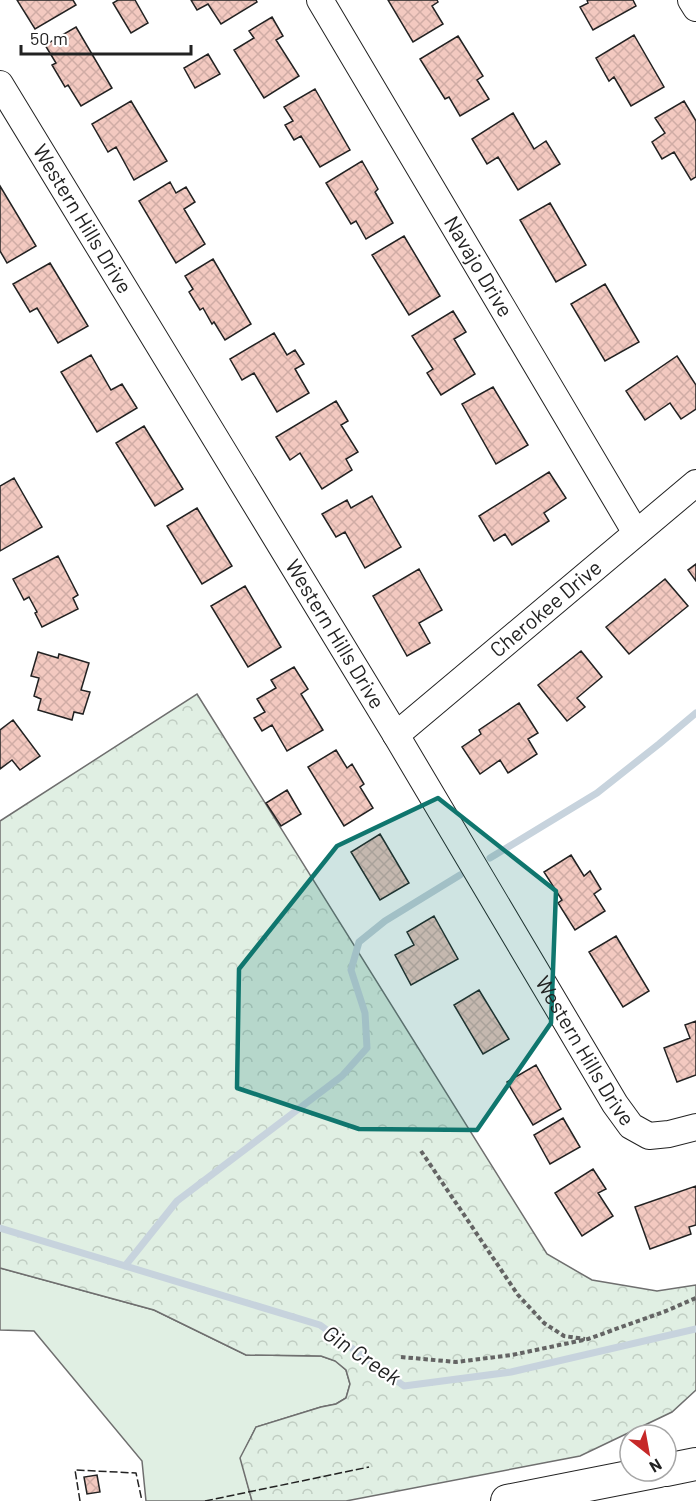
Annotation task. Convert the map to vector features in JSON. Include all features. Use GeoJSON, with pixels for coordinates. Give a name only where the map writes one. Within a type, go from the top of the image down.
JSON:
{"type":"FeatureCollection","features":[{"type":"Feature","properties":{"kind":"main road"},"geometry":{"type":"LineString","coordinates":[[678,1468],[696,1464]]}},
{"type":"Feature","properties":{"kind":"main road"},"geometry":{"type":"LineString","coordinates":[[507,1501],[589,1493],[621,1483]]}},
{"type":"Feature","properties":{"kind":"street","name":"Navajo Drive"},"geometry":{"type":"LineString","coordinates":[[320,0],[636,533]]}},
{"type":"Feature","properties":{"kind":"street"},"geometry":{"type":"LineString","coordinates":[[691,0],[696,8]]}},
{"type":"Feature","properties":{"kind":"street","name":"Western Hills Drive"},"geometry":{"type":"LineString","coordinates":[[0,84],[631,1126],[649,1136],[669,1134],[696,1126]]}},
{"type":"Feature","properties":{"kind":"street","name":"Cherokee Drive"},"geometry":{"type":"LineString","coordinates":[[396,735],[696,483]]}},
{"type":"Feature","properties":{"kind":"path"},"geometry":{"type":"LineString","coordinates":[[421,1151],[518,1294],[543,1323],[564,1336],[588,1339]]}},
{"type":"Feature","properties":{"kind":"path"},"geometry":{"type":"LineString","coordinates":[[401,1357],[456,1362],[512,1355],[588,1339],[696,1298]]}},
{"type":"Feature","properties":{"kind":"highlighted area"},"geometry":{"type":"Polygon","coordinates":[[[438,798],[556,891],[551,1023],[477,1130],[359,1129],[237,1088],[239,969],[337,846],[438,798]]]}},
{"type":"Feature","properties":{"kind":"green space"},"geometry":{"type":"Polygon","coordinates":[[[197,694],[547,1254],[592,1280],[657,1291],[696,1285],[696,1390],[672,1412],[649,1423],[618,1423],[618,1438],[580,1456],[346,1501],[252,1501],[240,1458],[256,1427],[336,1404],[346,1398],[350,1384],[346,1370],[335,1361],[321,1356],[246,1355],[154,1310],[0,1268],[0,821],[197,694]]]}},
{"type":"Feature","properties":{"kind":"green space"},"geometry":{"type":"Polygon","coordinates":[[[0,1268],[154,1310],[246,1355],[321,1356],[336,1361],[346,1370],[350,1384],[346,1398],[336,1404],[256,1427],[241,1458],[252,1501],[146,1501],[142,1461],[34,1331],[0,1330],[0,1268]]]}},
{"type":"Feature","properties":{"kind":"building"},"geometry":{"type":"Polygon","coordinates":[[[17,0],[73,0],[76,5],[35,29],[17,0]]]}},
{"type":"Feature","properties":{"kind":"building"},"geometry":{"type":"Polygon","coordinates":[[[118,0],[135,0],[148,23],[131,33],[113,3],[118,0]]]}},
{"type":"Feature","properties":{"kind":"building"},"geometry":{"type":"Polygon","coordinates":[[[191,0],[256,0],[257,2],[221,24],[208,4],[197,10],[191,0]]]}},
{"type":"Feature","properties":{"kind":"building"},"geometry":{"type":"Polygon","coordinates":[[[388,0],[437,0],[438,2],[432,6],[443,24],[413,42],[388,0]]]}},
{"type":"Feature","properties":{"kind":"building"},"geometry":{"type":"Polygon","coordinates":[[[587,0],[633,0],[636,6],[593,30],[580,7],[588,3],[587,0]]]}},
{"type":"Feature","properties":{"kind":"building"},"geometry":{"type":"Polygon","coordinates":[[[272,17],[283,36],[276,40],[299,76],[264,98],[234,50],[254,38],[249,31],[272,17]]]}},
{"type":"Feature","properties":{"kind":"building"},"geometry":{"type":"Polygon","coordinates":[[[76,27],[112,88],[81,106],[68,85],[65,87],[52,65],[56,63],[45,45],[76,27]]]}},
{"type":"Feature","properties":{"kind":"building"},"geometry":{"type":"Polygon","coordinates":[[[634,35],[664,87],[631,106],[614,77],[609,81],[596,58],[634,35]]]}},
{"type":"Feature","properties":{"kind":"building"},"geometry":{"type":"Polygon","coordinates":[[[458,36],[483,76],[477,80],[489,99],[460,116],[449,97],[445,99],[420,59],[458,36]]]}},
{"type":"Feature","properties":{"kind":"building"},"geometry":{"type":"Polygon","coordinates":[[[208,54],[220,74],[195,88],[184,68],[208,54]]]}},
{"type":"Feature","properties":{"kind":"building"},"geometry":{"type":"Polygon","coordinates":[[[315,89],[350,150],[320,167],[301,136],[294,140],[285,125],[293,121],[284,107],[315,89]]]}},
{"type":"Feature","properties":{"kind":"building"},"geometry":{"type":"Polygon","coordinates":[[[131,101],[167,161],[134,180],[116,147],[108,152],[92,124],[131,101]]]}},
{"type":"Feature","properties":{"kind":"building"},"geometry":{"type":"Polygon","coordinates":[[[684,101],[696,121],[696,177],[691,180],[674,152],[662,159],[652,142],[665,133],[655,118],[684,101]]]}},
{"type":"Feature","properties":{"kind":"building"},"geometry":{"type":"Polygon","coordinates":[[[513,113],[534,149],[546,141],[560,164],[518,190],[498,157],[487,164],[472,139],[513,113]]]}},
{"type":"Feature","properties":{"kind":"building"},"geometry":{"type":"Polygon","coordinates":[[[362,161],[378,189],[375,192],[393,223],[366,239],[356,221],[351,224],[326,183],[362,161]]]}},
{"type":"Feature","properties":{"kind":"building"},"geometry":{"type":"Polygon","coordinates":[[[170,182],[176,193],[186,187],[195,202],[184,209],[205,244],[176,263],[139,201],[170,182]]]}},
{"type":"Feature","properties":{"kind":"building"},"geometry":{"type":"Polygon","coordinates":[[[0,186],[36,246],[7,263],[0,251],[0,186]]]}},
{"type":"Feature","properties":{"kind":"building"},"geometry":{"type":"Polygon","coordinates":[[[550,203],[586,265],[556,282],[520,220],[550,203]]]}},
{"type":"Feature","properties":{"kind":"building"},"geometry":{"type":"Polygon","coordinates":[[[404,236],[440,296],[409,315],[372,255],[404,236]]]}},
{"type":"Feature","properties":{"kind":"building"},"geometry":{"type":"Polygon","coordinates":[[[213,259],[251,324],[225,340],[203,308],[200,310],[189,292],[193,289],[185,276],[213,259]]]}},
{"type":"Feature","properties":{"kind":"building"},"geometry":{"type":"Polygon","coordinates":[[[50,263],[88,326],[58,343],[37,308],[30,312],[13,284],[50,263]]]}},
{"type":"Feature","properties":{"kind":"building"},"geometry":{"type":"Polygon","coordinates":[[[605,284],[639,342],[605,361],[571,304],[605,284]]]}},
{"type":"Feature","properties":{"kind":"building"},"geometry":{"type":"Polygon","coordinates":[[[453,311],[466,332],[454,339],[475,374],[441,395],[427,373],[433,369],[412,336],[453,311]]]}},
{"type":"Feature","properties":{"kind":"building"},"geometry":{"type":"Polygon","coordinates":[[[274,333],[287,355],[295,350],[304,364],[295,369],[309,393],[277,412],[254,373],[242,380],[230,359],[274,333]]]}},
{"type":"Feature","properties":{"kind":"building"},"geometry":{"type":"Polygon","coordinates":[[[91,355],[111,390],[122,384],[137,408],[97,432],[61,372],[91,355]]]}},
{"type":"Feature","properties":{"kind":"building"},"geometry":{"type":"Polygon","coordinates":[[[677,356],[696,385],[696,409],[681,419],[670,403],[645,420],[626,391],[677,356]]]}},
{"type":"Feature","properties":{"kind":"building"},"geometry":{"type":"Polygon","coordinates":[[[493,387],[528,445],[496,464],[462,404],[493,387]]]}},
{"type":"Feature","properties":{"kind":"building"},"geometry":{"type":"Polygon","coordinates":[[[336,401],[348,421],[341,425],[358,452],[346,459],[352,470],[322,489],[300,453],[290,460],[276,437],[336,401]]]}},
{"type":"Feature","properties":{"kind":"building"},"geometry":{"type":"Polygon","coordinates":[[[144,426],[183,489],[155,506],[116,443],[144,426]]]}},
{"type":"Feature","properties":{"kind":"building"},"geometry":{"type":"Polygon","coordinates":[[[549,472],[566,498],[544,513],[549,521],[512,545],[505,534],[494,541],[479,516],[549,472]]]}},
{"type":"Feature","properties":{"kind":"building"},"geometry":{"type":"Polygon","coordinates":[[[14,478],[42,527],[0,551],[0,486],[14,478]]]}},
{"type":"Feature","properties":{"kind":"building"},"geometry":{"type":"Polygon","coordinates":[[[372,496],[401,547],[365,568],[345,532],[336,537],[322,514],[347,500],[351,508],[372,496]]]}},
{"type":"Feature","properties":{"kind":"building"},"geometry":{"type":"Polygon","coordinates":[[[197,508],[232,566],[202,584],[167,526],[197,508]]]}},
{"type":"Feature","properties":{"kind":"building"},"geometry":{"type":"Polygon","coordinates":[[[58,556],[78,595],[73,598],[78,609],[42,627],[29,597],[24,600],[13,579],[58,556]]]}},
{"type":"Feature","properties":{"kind":"building"},"geometry":{"type":"Polygon","coordinates":[[[696,564],[696,581],[688,570],[696,564]]]}},
{"type":"Feature","properties":{"kind":"building"},"geometry":{"type":"Polygon","coordinates":[[[419,569],[442,610],[419,623],[430,643],[407,656],[373,596],[419,569]]]}},
{"type":"Feature","properties":{"kind":"building"},"geometry":{"type":"Polygon","coordinates":[[[665,579],[688,606],[629,654],[606,627],[665,579]]]}},
{"type":"Feature","properties":{"kind":"building"},"geometry":{"type":"Polygon","coordinates":[[[245,586],[281,647],[248,667],[211,606],[245,586]]]}},
{"type":"Feature","properties":{"kind":"building"},"geometry":{"type":"Polygon","coordinates":[[[581,651],[602,677],[577,698],[585,707],[567,721],[538,685],[581,651]]]}},
{"type":"Feature","properties":{"kind":"building"},"geometry":{"type":"Polygon","coordinates":[[[38,652],[58,658],[59,654],[89,663],[81,690],[90,692],[83,714],[74,712],[72,720],[38,710],[41,699],[34,696],[39,678],[31,676],[38,652]]]}},
{"type":"Feature","properties":{"kind":"building"},"geometry":{"type":"Polygon","coordinates":[[[294,667],[308,689],[301,694],[323,730],[287,751],[272,725],[262,731],[254,718],[265,712],[257,699],[276,688],[271,680],[294,667]]]}},
{"type":"Feature","properties":{"kind":"building"},"geometry":{"type":"Polygon","coordinates":[[[519,703],[538,733],[528,739],[537,754],[508,773],[500,760],[480,774],[462,747],[481,734],[479,730],[519,703]]]}},
{"type":"Feature","properties":{"kind":"building"},"geometry":{"type":"Polygon","coordinates":[[[13,720],[40,756],[20,770],[12,760],[0,769],[0,730],[13,720]]]}},
{"type":"Feature","properties":{"kind":"building"},"geometry":{"type":"Polygon","coordinates":[[[336,750],[347,768],[352,764],[364,784],[360,787],[373,808],[344,826],[308,767],[336,750]]]}},
{"type":"Feature","properties":{"kind":"building"},"geometry":{"type":"Polygon","coordinates":[[[287,790],[301,814],[281,826],[266,803],[287,790]]]}},
{"type":"Feature","properties":{"kind":"building"},"geometry":{"type":"Polygon","coordinates":[[[380,834],[409,883],[380,900],[351,852],[380,834]]]}},
{"type":"Feature","properties":{"kind":"building"},"geometry":{"type":"Polygon","coordinates":[[[571,855],[584,876],[590,871],[601,889],[594,894],[605,911],[575,930],[558,903],[562,900],[544,872],[571,855]]]}},
{"type":"Feature","properties":{"kind":"building"},"geometry":{"type":"Polygon","coordinates":[[[434,916],[458,959],[411,985],[395,955],[414,945],[407,932],[434,916]]]}},
{"type":"Feature","properties":{"kind":"building"},"geometry":{"type":"Polygon","coordinates":[[[616,936],[649,991],[623,1007],[589,952],[616,936]]]}},
{"type":"Feature","properties":{"kind":"building"},"geometry":{"type":"Polygon","coordinates":[[[479,990],[509,1039],[483,1054],[454,1005],[479,990]]]}},
{"type":"Feature","properties":{"kind":"building"},"geometry":{"type":"Polygon","coordinates":[[[696,1021],[696,1075],[677,1082],[664,1048],[690,1038],[685,1025],[696,1021]]]}},
{"type":"Feature","properties":{"kind":"building"},"geometry":{"type":"Polygon","coordinates":[[[536,1065],[561,1109],[533,1125],[507,1082],[536,1065]]]}},
{"type":"Feature","properties":{"kind":"building"},"geometry":{"type":"Polygon","coordinates":[[[563,1118],[580,1147],[550,1164],[534,1135],[563,1118]]]}},
{"type":"Feature","properties":{"kind":"building"},"geometry":{"type":"Polygon","coordinates":[[[593,1169],[606,1189],[598,1193],[613,1216],[582,1236],[555,1193],[593,1169]]]}},
{"type":"Feature","properties":{"kind":"building"},"geometry":{"type":"Polygon","coordinates":[[[696,1186],[696,1225],[689,1227],[691,1234],[650,1249],[635,1207],[696,1186]]]}},
{"type":"Feature","properties":{"kind":"building"},"geometry":{"type":"Polygon","coordinates":[[[97,1475],[100,1492],[87,1494],[84,1477],[97,1475]]]}},
{"type":"Feature","properties":{"kind":"waterway"},"geometry":{"type":"LineString","coordinates":[[490,858],[597,793],[696,713]]}},
{"type":"Feature","properties":{"kind":"waterway"},"geometry":{"type":"LineString","coordinates":[[125,1266],[177,1201],[342,1076],[367,1048],[365,1013],[351,970],[359,942],[385,921],[460,875]]}},
{"type":"Feature","properties":{"kind":"waterway","name":"Gin Creek"},"geometry":{"type":"LineString","coordinates":[[0,1228],[320,1325],[404,1386],[511,1372],[696,1329]]}},
{"type":"Feature","properties":{"kind":"fence"},"geometry":{"type":"LineString","coordinates":[[205,1501],[369,1467]]}},
{"type":"Feature","properties":{"kind":"fence"},"geometry":{"type":"LineString","coordinates":[[80,1501],[75,1470],[136,1473],[142,1501]]}}]}
